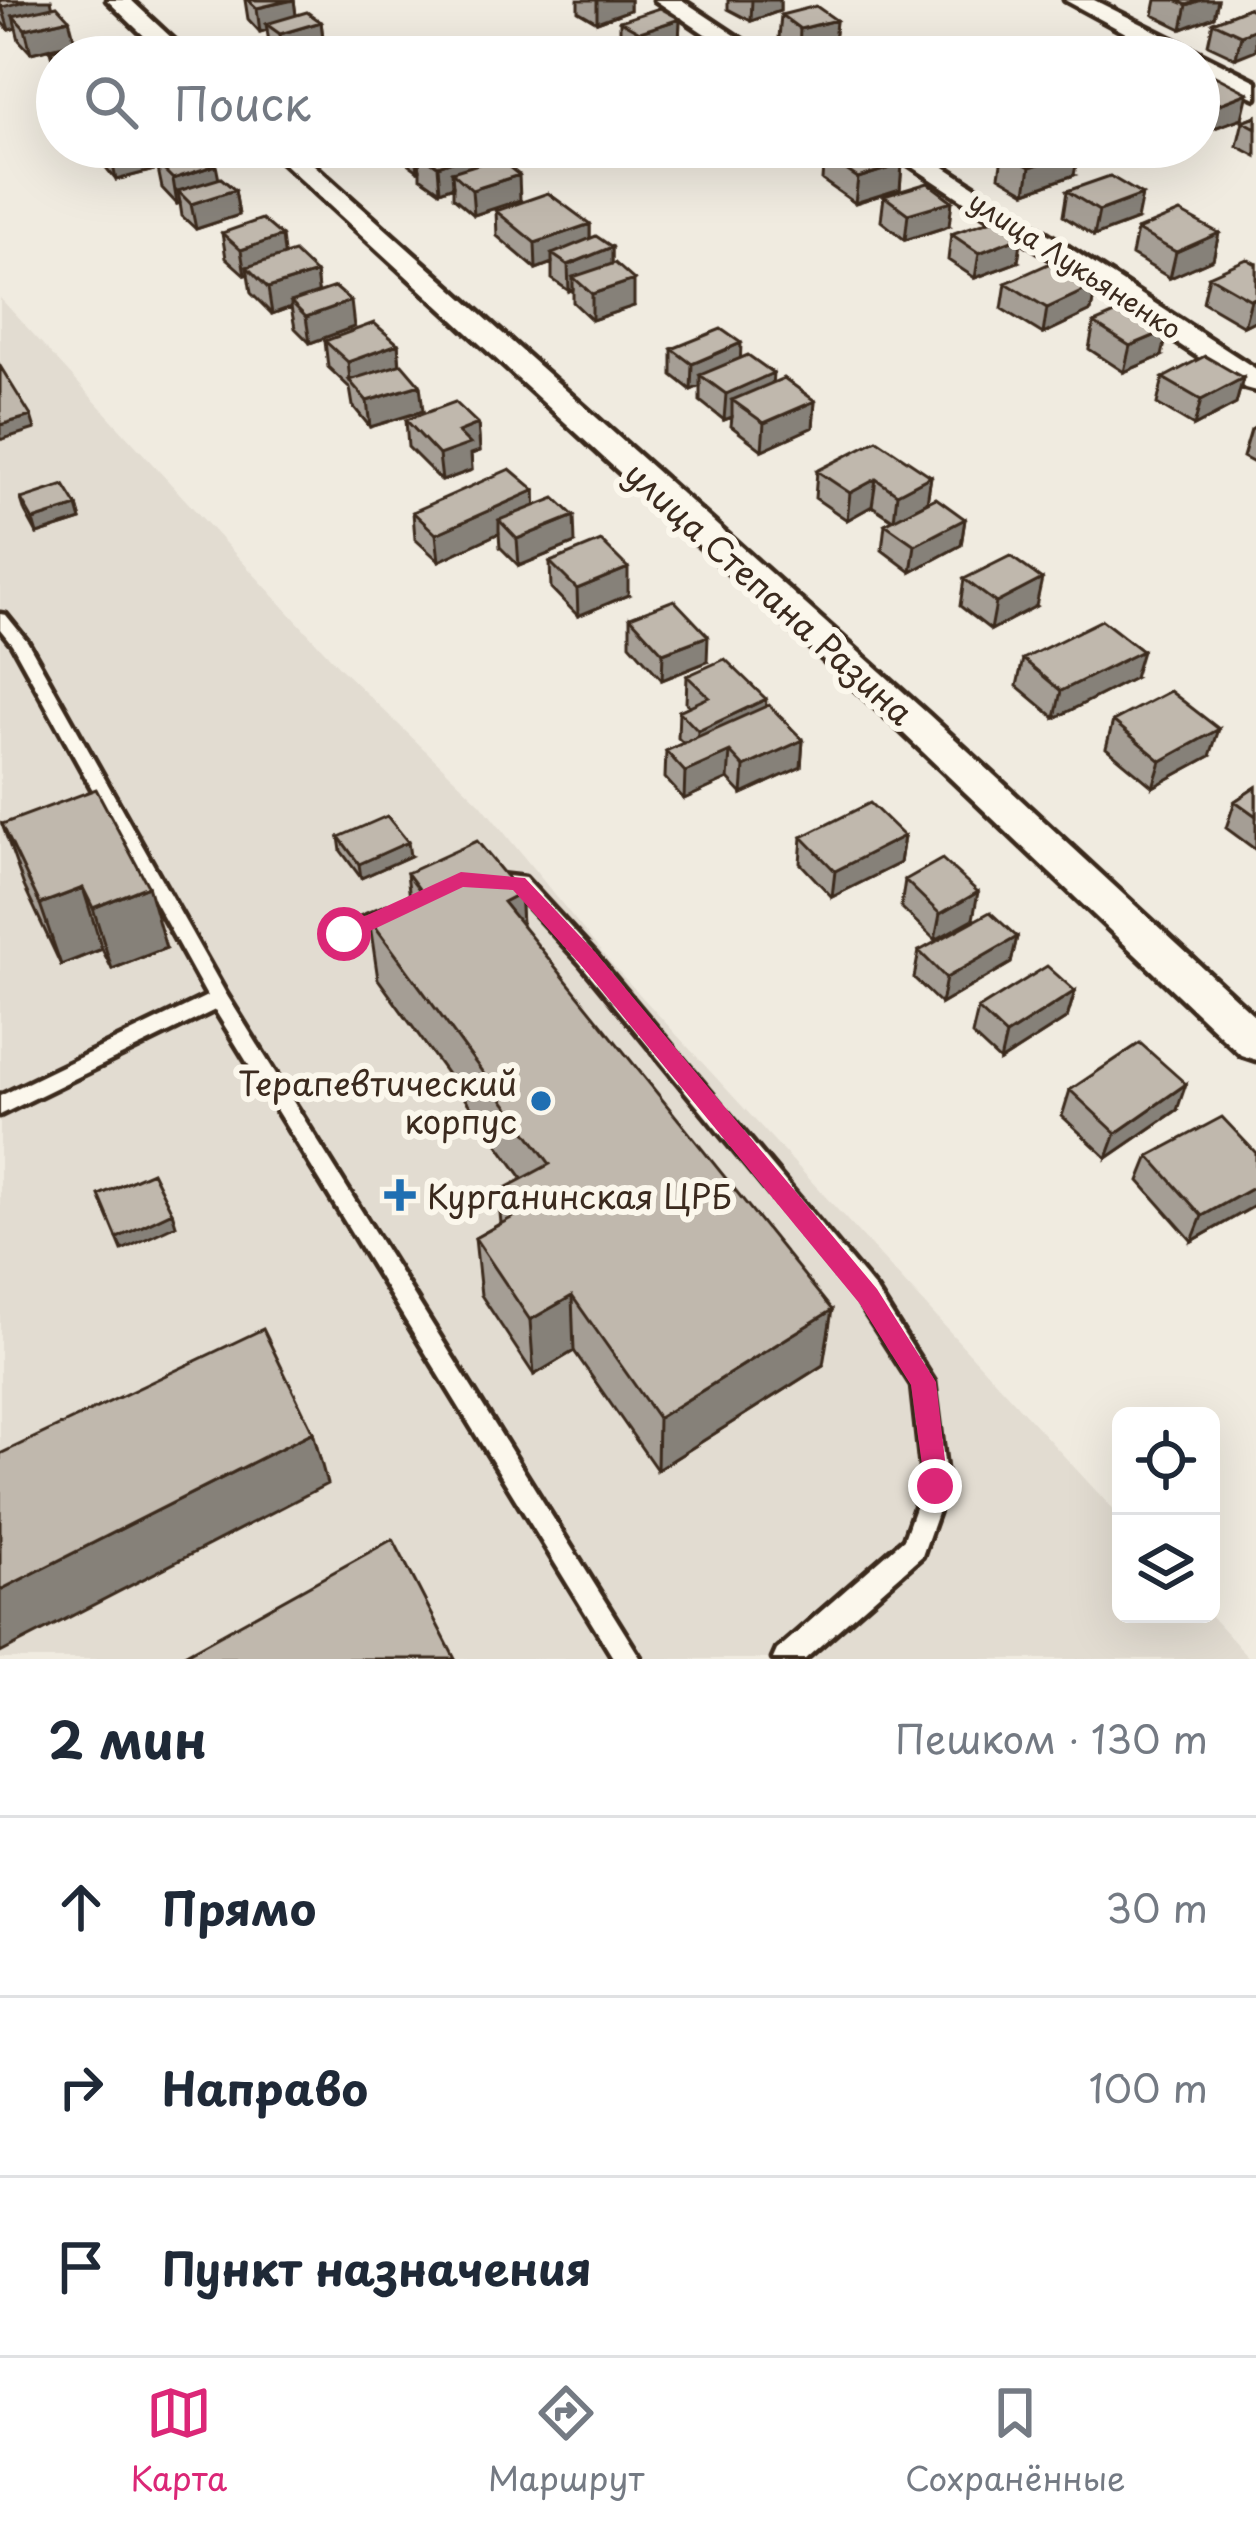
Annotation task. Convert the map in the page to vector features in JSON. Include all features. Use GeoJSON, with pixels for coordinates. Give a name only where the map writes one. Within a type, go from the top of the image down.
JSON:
{"type":"FeatureCollection","features":[{"type":"Feature","properties":{"kind":"street"},"geometry":{"type":"LineString","coordinates":[[118,0],[157,36]]}},
{"type":"Feature","properties":{"kind":"street"},"geometry":{"type":"LineString","coordinates":[[666,0],[723,36]]}},
{"type":"Feature","properties":{"kind":"street"},"geometry":{"type":"LineString","coordinates":[[1076,0],[1147,36]]}},
{"type":"Feature","properties":{"kind":"street"},"geometry":{"type":"LineString","coordinates":[[1220,73],[1256,91]]}},
{"type":"Feature","properties":{"kind":"street","name":"улица Степана Разина"},"geometry":{"type":"LineString","coordinates":[[302,168],[915,723],[1256,1043]]}},
{"type":"Feature","properties":{"kind":"street","name":"улица Лукьяненко"},"geometry":{"type":"LineString","coordinates":[[928,168],[1256,382]]}},
{"type":"Feature","properties":{"kind":"lane"},"geometry":{"type":"LineString","coordinates":[[0,619],[19,641],[219,999],[628,1659]]}},
{"type":"Feature","properties":{"kind":"lane"},"geometry":{"type":"LineString","coordinates":[[461,879],[518,883],[587,958],[868,1297],[923,1382],[935,1486],[913,1547],[786,1659]]}},
{"type":"Feature","properties":{"kind":"lane"},"geometry":{"type":"LineString","coordinates":[[344,934],[403,907]]}},
{"type":"Feature","properties":{"kind":"lane"},"geometry":{"type":"LineString","coordinates":[[0,1106],[219,999]]}},
{"type":"Feature","properties":{"kind":"shaded area","name":"Курганинская ЦРБ"},"geometry":{"type":"Polygon","coordinates":[[[0,298],[340,668],[480,803],[607,959],[1112,1508],[1112,1623],[1217,1623],[1250,1659],[0,1659],[0,298]]]}},
{"type":"Feature","properties":{"kind":"building"},"geometry":{"type":"Polygon","coordinates":[[[0,0],[29,0],[3,7],[0,0]]]}},
{"type":"Feature","properties":{"kind":"building"},"geometry":{"type":"Polygon","coordinates":[[[248,0],[291,0],[257,8],[248,0]]]}},
{"type":"Feature","properties":{"kind":"building"},"geometry":{"type":"Polygon","coordinates":[[[57,6],[69,19],[25,29],[13,16],[57,6]]]}},
{"type":"Feature","properties":{"kind":"building"},"geometry":{"type":"Polygon","coordinates":[[[816,6],[836,20],[800,29],[781,15],[816,6]]]}},
{"type":"Feature","properties":{"kind":"building"},"geometry":{"type":"Polygon","coordinates":[[[660,8],[680,19],[640,32],[620,21],[660,8]]]}},
{"type":"Feature","properties":{"kind":"building"},"geometry":{"type":"Polygon","coordinates":[[[1248,8],[1256,12],[1256,29],[1241,35],[1213,22],[1248,8]]]}},
{"type":"Feature","properties":{"kind":"building"},"geometry":{"type":"Polygon","coordinates":[[[307,12],[321,22],[280,34],[266,24],[307,12]]]}},
{"type":"Feature","properties":{"kind":"building"},"geometry":{"type":"Polygon","coordinates":[[[1220,79],[1248,93],[1220,104],[1220,79]]]}},
{"type":"Feature","properties":{"kind":"building"},"geometry":{"type":"Polygon","coordinates":[[[162,168],[207,168],[173,179],[162,168]]]}},
{"type":"Feature","properties":{"kind":"building"},"geometry":{"type":"Polygon","coordinates":[[[510,168],[519,175],[472,190],[452,172],[510,168]]]}},
{"type":"Feature","properties":{"kind":"building"},"geometry":{"type":"Polygon","coordinates":[[[843,168],[889,168],[858,178],[843,168]]]}},
{"type":"Feature","properties":{"kind":"building"},"geometry":{"type":"Polygon","coordinates":[[[1110,176],[1142,195],[1099,211],[1067,191],[1110,176]]]}},
{"type":"Feature","properties":{"kind":"building"},"geometry":{"type":"Polygon","coordinates":[[[221,178],[235,190],[191,204],[178,191],[221,178]]]}},
{"type":"Feature","properties":{"kind":"building"},"geometry":{"type":"Polygon","coordinates":[[[928,183],[952,201],[908,214],[884,196],[928,183]]]}},
{"type":"Feature","properties":{"kind":"building"},"geometry":{"type":"Polygon","coordinates":[[[548,193],[590,224],[535,243],[496,211],[548,193]]]}},
{"type":"Feature","properties":{"kind":"building"},"geometry":{"type":"Polygon","coordinates":[[[1180,212],[1219,233],[1176,252],[1137,230],[1180,212]]]}},
{"type":"Feature","properties":{"kind":"building"},"geometry":{"type":"Polygon","coordinates":[[[262,219],[282,236],[241,250],[222,233],[262,219]]]}},
{"type":"Feature","properties":{"kind":"building"},"geometry":{"type":"Polygon","coordinates":[[[995,219],[1022,236],[979,253],[951,234],[995,219]]]}},
{"type":"Feature","properties":{"kind":"building"},"geometry":{"type":"Polygon","coordinates":[[[596,236],[612,247],[568,265],[552,254],[596,236]]]}},
{"type":"Feature","properties":{"kind":"building"},"geometry":{"type":"Polygon","coordinates":[[[294,252],[316,273],[268,288],[247,267],[294,252]]]}},
{"type":"Feature","properties":{"kind":"building"},"geometry":{"type":"Polygon","coordinates":[[[1247,259],[1256,264],[1256,297],[1251,300],[1209,276],[1247,259]]]}},
{"type":"Feature","properties":{"kind":"building"},"geometry":{"type":"Polygon","coordinates":[[[1055,261],[1096,285],[1047,308],[1006,283],[1055,261]]]}},
{"type":"Feature","properties":{"kind":"building"},"geometry":{"type":"Polygon","coordinates":[[[615,263],[634,280],[592,294],[573,277],[615,263]]]}},
{"type":"Feature","properties":{"kind":"building"},"geometry":{"type":"Polygon","coordinates":[[[335,287],[351,301],[306,317],[291,302],[335,287]]]}},
{"type":"Feature","properties":{"kind":"building"},"geometry":{"type":"Polygon","coordinates":[[[1131,307],[1168,330],[1130,346],[1094,323],[1131,307]]]}},
{"type":"Feature","properties":{"kind":"building"},"geometry":{"type":"Polygon","coordinates":[[[374,323],[398,344],[348,362],[325,341],[374,323]]]}},
{"type":"Feature","properties":{"kind":"building"},"geometry":{"type":"Polygon","coordinates":[[[721,329],[741,343],[692,364],[672,349],[721,329]]]}},
{"type":"Feature","properties":{"kind":"building"},"geometry":{"type":"Polygon","coordinates":[[[748,355],[773,373],[726,394],[700,375],[748,355]]]}},
{"type":"Feature","properties":{"kind":"building"},"geometry":{"type":"Polygon","coordinates":[[[1205,356],[1243,378],[1201,400],[1163,378],[1205,356]]]}},
{"type":"Feature","properties":{"kind":"building"},"geometry":{"type":"Polygon","coordinates":[[[402,364],[420,385],[367,401],[349,380],[402,364]]]}},
{"type":"Feature","properties":{"kind":"building"},"geometry":{"type":"Polygon","coordinates":[[[0,366],[31,416],[0,425],[0,366]]]}},
{"type":"Feature","properties":{"kind":"building"},"geometry":{"type":"Polygon","coordinates":[[[784,378],[815,401],[764,423],[732,400],[784,378]]]}},
{"type":"Feature","properties":{"kind":"building"},"geometry":{"type":"Polygon","coordinates":[[[455,402],[478,424],[458,432],[470,444],[439,455],[406,420],[455,402]]]}},
{"type":"Feature","properties":{"kind":"building"},"geometry":{"type":"Polygon","coordinates":[[[877,440],[931,476],[897,494],[876,479],[850,493],[817,471],[877,440]]]}},
{"type":"Feature","properties":{"kind":"building"},"geometry":{"type":"Polygon","coordinates":[[[510,469],[535,490],[436,534],[413,512],[510,469]]]}},
{"type":"Feature","properties":{"kind":"building"},"geometry":{"type":"Polygon","coordinates":[[[64,485],[77,506],[33,520],[21,499],[64,485]]]}},
{"type":"Feature","properties":{"kind":"building"},"geometry":{"type":"Polygon","coordinates":[[[555,498],[574,516],[517,539],[499,520],[555,498]]]}},
{"type":"Feature","properties":{"kind":"building"},"geometry":{"type":"Polygon","coordinates":[[[936,498],[965,519],[915,545],[885,524],[936,498]]]}},
{"type":"Feature","properties":{"kind":"building"},"geometry":{"type":"Polygon","coordinates":[[[601,541],[628,568],[577,589],[550,562],[601,541]]]}},
{"type":"Feature","properties":{"kind":"building"},"geometry":{"type":"Polygon","coordinates":[[[1010,556],[1042,579],[996,603],[964,579],[1010,556]]]}},
{"type":"Feature","properties":{"kind":"building"},"geometry":{"type":"Polygon","coordinates":[[[674,600],[708,636],[663,653],[630,617],[674,600]]]}},
{"type":"Feature","properties":{"kind":"building"},"geometry":{"type":"Polygon","coordinates":[[[1102,620],[1142,651],[1061,691],[1023,659],[1102,620]]]}},
{"type":"Feature","properties":{"kind":"building"},"geometry":{"type":"Polygon","coordinates":[[[725,659],[766,699],[698,731],[679,711],[709,697],[687,676],[725,659]]]}},
{"type":"Feature","properties":{"kind":"building"},"geometry":{"type":"Polygon","coordinates":[[[1170,691],[1219,729],[1161,761],[1113,721],[1170,691]]]}},
{"type":"Feature","properties":{"kind":"building"},"geometry":{"type":"Polygon","coordinates":[[[769,705],[803,740],[744,767],[730,752],[685,772],[666,751],[769,705]]]}},
{"type":"Feature","properties":{"kind":"building"},"geometry":{"type":"Polygon","coordinates":[[[1256,787],[1256,816],[1235,801],[1256,787]]]}},
{"type":"Feature","properties":{"kind":"building"},"geometry":{"type":"Polygon","coordinates":[[[96,789],[148,886],[93,908],[83,888],[40,904],[2,824],[96,789]]]}},
{"type":"Feature","properties":{"kind":"building"},"geometry":{"type":"Polygon","coordinates":[[[870,803],[904,836],[835,871],[802,837],[870,803]]]}},
{"type":"Feature","properties":{"kind":"building"},"geometry":{"type":"Polygon","coordinates":[[[387,816],[408,842],[359,864],[339,837],[387,816]]]}},
{"type":"Feature","properties":{"kind":"building","name":"Терапевтический корпус"},"geometry":{"type":"Polygon","coordinates":[[[477,841],[520,893],[503,902],[832,1310],[658,1418],[572,1296],[530,1320],[475,1238],[515,1216],[498,1192],[550,1164],[369,918],[422,893],[407,873],[477,841]]]}},
{"type":"Feature","properties":{"kind":"building"},"geometry":{"type":"Polygon","coordinates":[[[942,859],[978,892],[940,914],[905,880],[942,859]]]}},
{"type":"Feature","properties":{"kind":"building"},"geometry":{"type":"Polygon","coordinates":[[[990,912],[1017,937],[946,978],[919,951],[990,912]]]}},
{"type":"Feature","properties":{"kind":"building"},"geometry":{"type":"Polygon","coordinates":[[[1047,966],[1075,991],[1006,1035],[978,1009],[1047,966]]]}},
{"type":"Feature","properties":{"kind":"building"},"geometry":{"type":"Polygon","coordinates":[[[1140,1043],[1186,1084],[1116,1133],[1070,1090],[1140,1043]]]}},
{"type":"Feature","properties":{"kind":"building"},"geometry":{"type":"Polygon","coordinates":[[[1222,1117],[1256,1153],[1256,1186],[1202,1216],[1149,1156],[1222,1117]]]}},
{"type":"Feature","properties":{"kind":"building"},"geometry":{"type":"Polygon","coordinates":[[[152,1172],[172,1212],[117,1238],[99,1195],[152,1172]]]}},
{"type":"Feature","properties":{"kind":"building"},"geometry":{"type":"Polygon","coordinates":[[[263,1329],[313,1432],[0,1590],[0,1454],[263,1329]]]}},
{"type":"Feature","properties":{"kind":"building"},"geometry":{"type":"Polygon","coordinates":[[[393,1539],[455,1659],[177,1659],[393,1539]]]}},
{"type":"Feature","properties":{"kind":"place","name":"Терапевтический корпус"},"geometry":{"type":"Point","coordinates":[541,1101]}},
{"type":"Feature","properties":{"kind":"place","name":"Курганинская ЦРБ"},"geometry":{"type":"Point","coordinates":[400,1195]}},
{"type":"Feature","properties":{"kind":"route"},"geometry":{"type":"LineString","coordinates":[[344,934],[461,879],[518,883],[587,958],[868,1297],[923,1382],[935,1486]]}}]}
